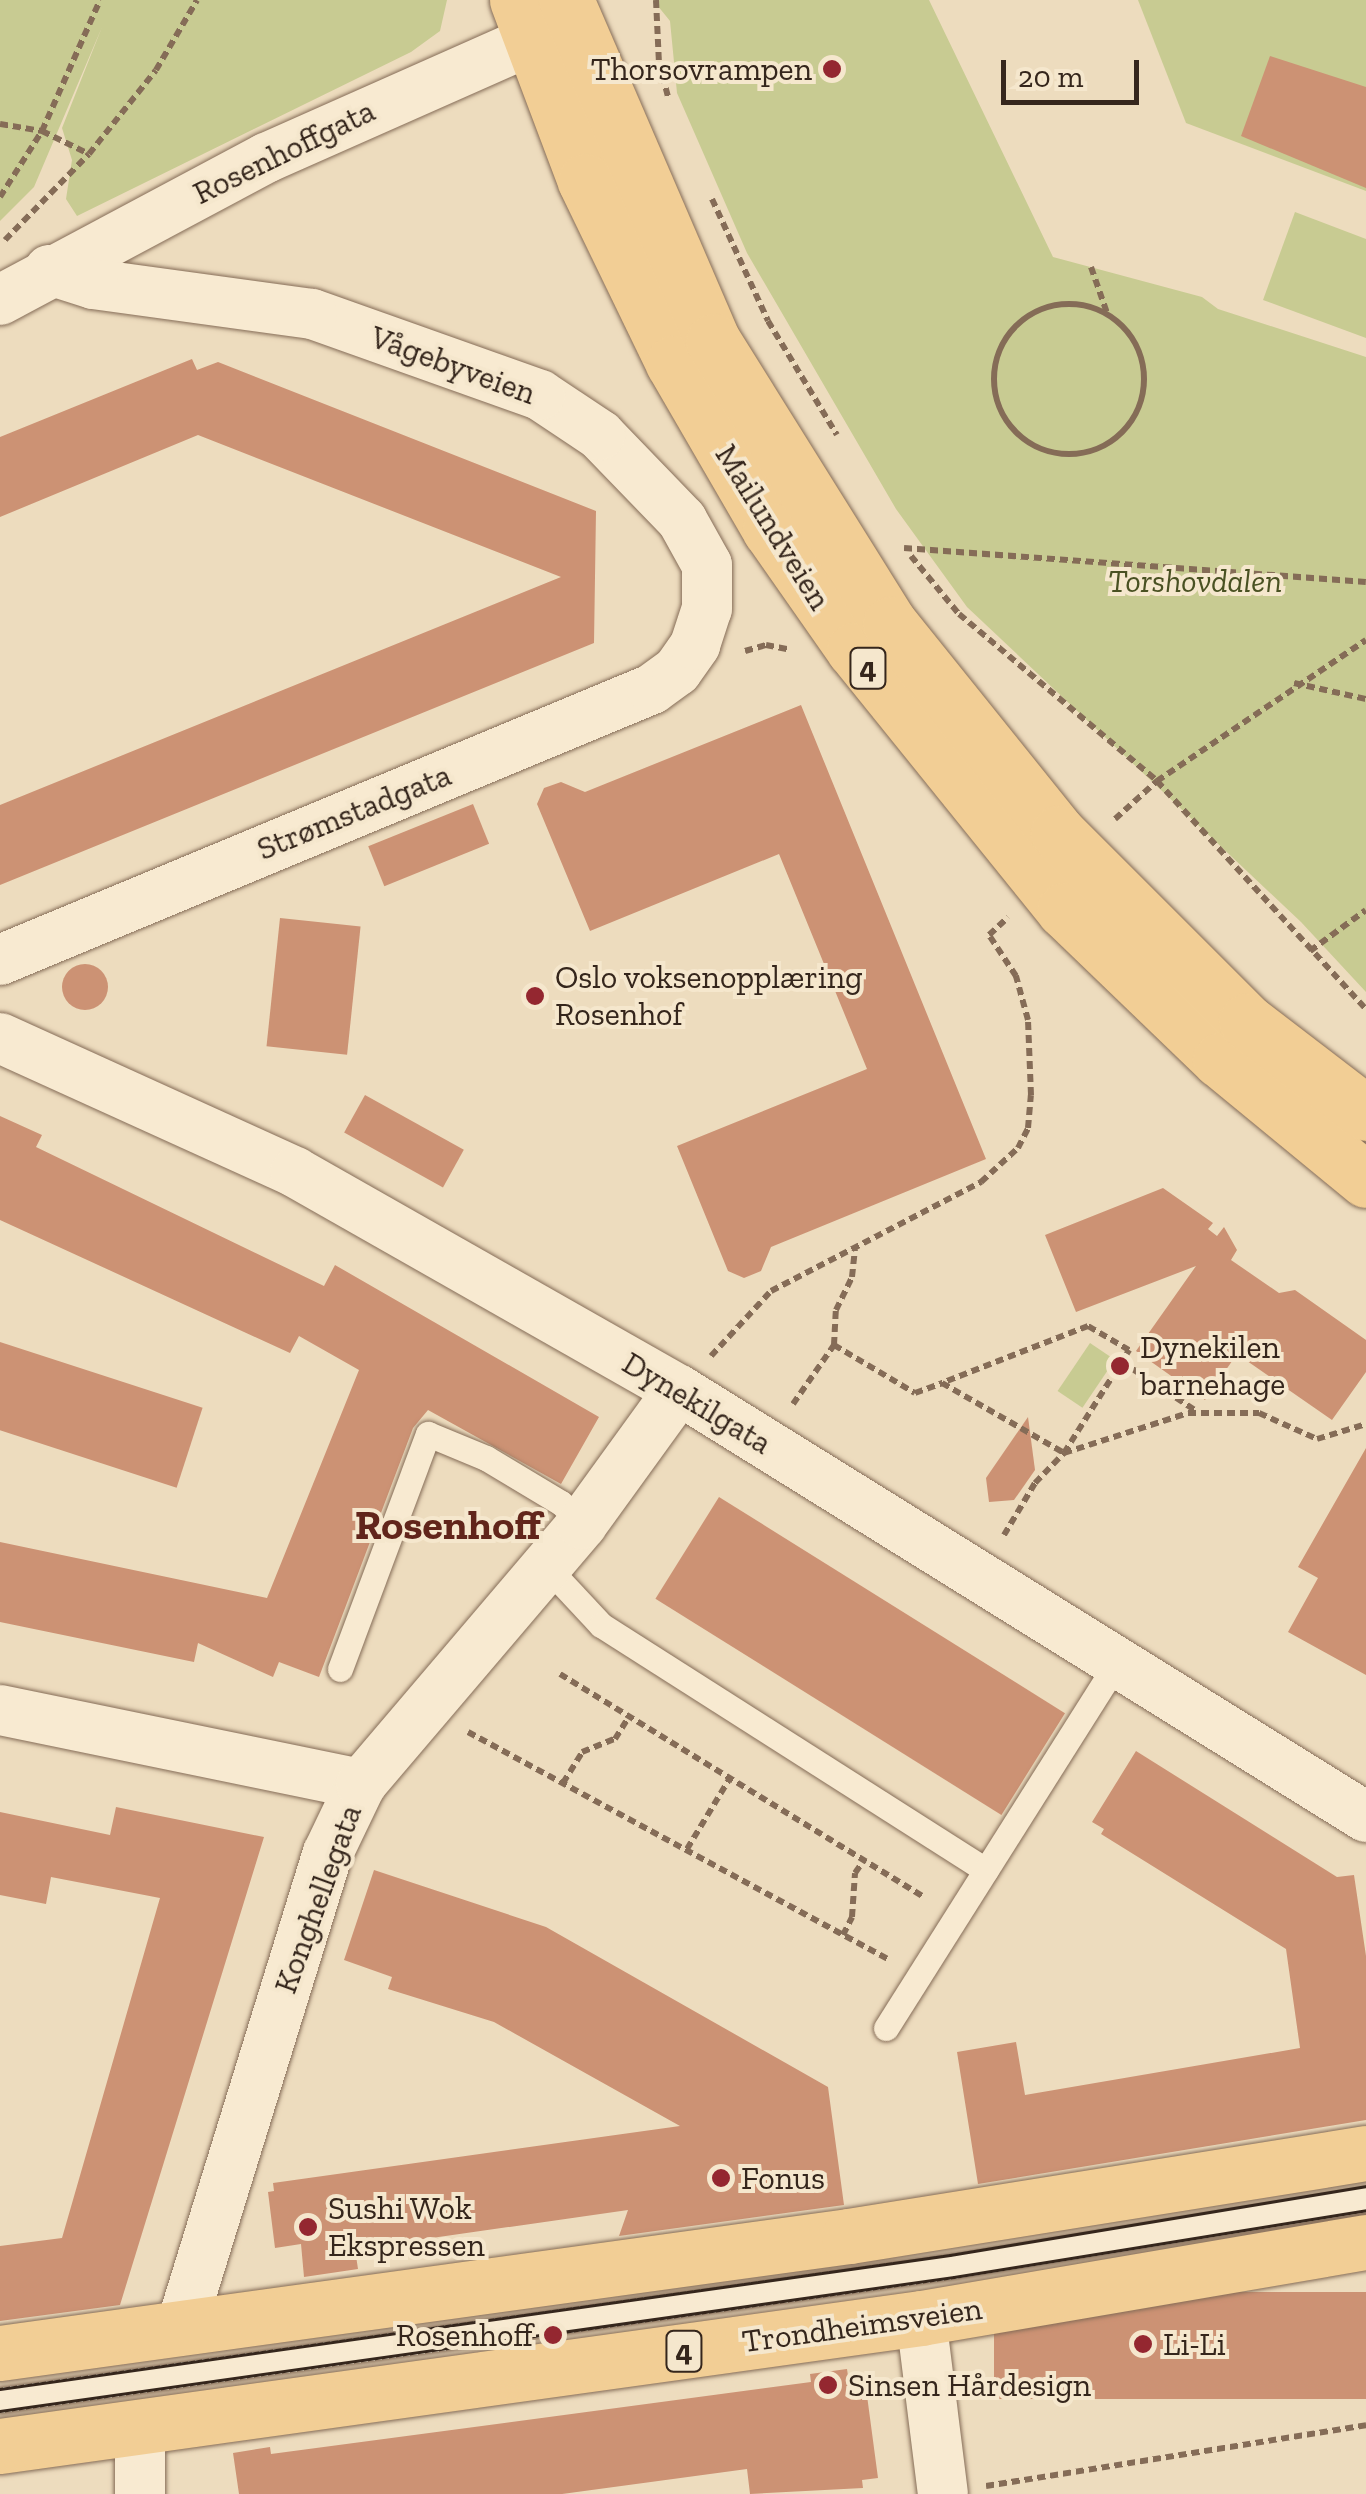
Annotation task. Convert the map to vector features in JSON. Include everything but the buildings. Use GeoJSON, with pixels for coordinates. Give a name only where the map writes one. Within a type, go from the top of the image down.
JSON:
{"type":"FeatureCollection","features":[{"type":"Feature","properties":{"kind":"main road","name":"Mailundveien"},"geometry":{"type":"LineString","coordinates":[[548,15],[712,341],[890,624],[1058,833],[1246,1022],[1366,1113]]}},
{"type":"Feature","properties":{"kind":"main road","name":"Mailundveien"},"geometry":{"type":"LineString","coordinates":[[548,15],[585,180],[673,363],[770,530],[854,650],[1064,910],[1220,1060],[1366,1180]]}},
{"type":"Feature","properties":{"kind":"main road"},"geometry":{"type":"LineString","coordinates":[[0,2353],[849,2236],[1366,2152]]}},
{"type":"Feature","properties":{"kind":"main road","name":"Trondheimsveien"},"geometry":{"type":"LineString","coordinates":[[0,2446],[921,2318],[1366,2242]]}},
{"type":"Feature","properties":{"kind":"street","name":"Rosenhoffgata"},"geometry":{"type":"LineString","coordinates":[[0,300],[50,270],[548,15]]}},
{"type":"Feature","properties":{"kind":"street","name":"Vågebyveien"},"geometry":{"type":"LineString","coordinates":[[50,270],[93,284],[312,314],[540,395],[614,448],[682,520],[707,565],[707,608],[715,650]]}},
{"type":"Feature","properties":{"kind":"street","name":"Strømstadgata"},"geometry":{"type":"LineString","coordinates":[[0,960],[652,689],[715,650]]}},
{"type":"Feature","properties":{"kind":"street","name":"Dynekilgata"},"geometry":{"type":"LineString","coordinates":[[0,1038],[295,1172],[679,1390],[1366,1816]]}},
{"type":"Feature","properties":{"kind":"street","name":"Konghellegata"},"geometry":{"type":"LineString","coordinates":[[180,2328],[328,1853],[361,1784],[582,1524],[679,1390]]}},
{"type":"Feature","properties":{"kind":"street"},"geometry":{"type":"LineString","coordinates":[[0,1710],[361,1784]]}},
{"type":"Feature","properties":{"kind":"street"},"geometry":{"type":"LineString","coordinates":[[921,2318],[964,2490]]}},
{"type":"Feature","properties":{"kind":"street"},"geometry":{"type":"LineString","coordinates":[[140,2427],[140,2494]]}},
{"type":"Feature","properties":{"kind":"lane"},"geometry":{"type":"LineString","coordinates":[[340,1669],[428,1434],[486,1458],[561,1503],[582,1524]]}},
{"type":"Feature","properties":{"kind":"lane"},"geometry":{"type":"LineString","coordinates":[[546,1566],[601,1625],[986,1870]]}},
{"type":"Feature","properties":{"kind":"lane"},"geometry":{"type":"LineString","coordinates":[[886,2028],[1116,1664]]}},
{"type":"Feature","properties":{"kind":"lane"},"geometry":{"type":"LineString","coordinates":[[0,2400],[952,2266],[1366,2199]]}},
{"type":"Feature","properties":{"kind":"path"},"geometry":{"type":"LineString","coordinates":[[0,197],[42,131],[100,0]]}},
{"type":"Feature","properties":{"kind":"path"},"geometry":{"type":"LineString","coordinates":[[0,244],[89,154],[156,70],[197,0]]}},
{"type":"Feature","properties":{"kind":"path"},"geometry":{"type":"LineString","coordinates":[[656,0],[658,62],[671,105]]}},
{"type":"Feature","properties":{"kind":"path"},"geometry":{"type":"LineString","coordinates":[[0,124],[42,131],[89,154]]}},
{"type":"Feature","properties":{"kind":"path"},"geometry":{"type":"LineString","coordinates":[[710,196],[768,321],[846,450]]}},
{"type":"Feature","properties":{"kind":"path"},"geometry":{"type":"LineString","coordinates":[[1091,268],[1108,314],[1130,334],[1142,362],[1142,397],[1125,430],[1094,451],[1058,455],[1026,443],[997,408],[994,365],[1010,330],[1042,308],[1076,304],[1108,314]]}},
{"type":"Feature","properties":{"kind":"path"},"geometry":{"type":"LineString","coordinates":[[895,531],[904,548],[960,614],[1157,781],[1366,1010]]}},
{"type":"Feature","properties":{"kind":"path"},"geometry":{"type":"LineString","coordinates":[[904,548],[1366,582]]}},
{"type":"Feature","properties":{"kind":"path"},"geometry":{"type":"LineString","coordinates":[[1105,828],[1157,781],[1294,684],[1366,640]]}},
{"type":"Feature","properties":{"kind":"path"},"geometry":{"type":"LineString","coordinates":[[715,650],[766,646],[796,651]]}},
{"type":"Feature","properties":{"kind":"path"},"geometry":{"type":"LineString","coordinates":[[1294,684],[1366,699]]}},
{"type":"Feature","properties":{"kind":"path"},"geometry":{"type":"LineString","coordinates":[[1310,951],[1366,910]]}},
{"type":"Feature","properties":{"kind":"path"},"geometry":{"type":"LineString","coordinates":[[679,1390],[771,1291],[981,1182],[1003,1166],[1028,1128],[1028,1020],[1016,976],[989,935]]}},
{"type":"Feature","properties":{"kind":"path"},"geometry":{"type":"LineString","coordinates":[[781,1421],[834,1344],[836,1310],[852,1277],[855,1247]]}},
{"type":"Feature","properties":{"kind":"path"},"geometry":{"type":"LineString","coordinates":[[834,1344],[915,1393],[1088,1326],[1130,1350],[1064,1453],[1035,1484],[1002,1540]]}},
{"type":"Feature","properties":{"kind":"path"},"geometry":{"type":"LineString","coordinates":[[1122,1362],[1197,1412]]}},
{"type":"Feature","properties":{"kind":"path"},"geometry":{"type":"LineString","coordinates":[[942,1383],[1064,1453],[1197,1412],[1259,1414],[1317,1439],[1366,1424]]}},
{"type":"Feature","properties":{"kind":"path"},"geometry":{"type":"LineString","coordinates":[[560,1674],[956,1917]]}},
{"type":"Feature","properties":{"kind":"path"},"geometry":{"type":"LineString","coordinates":[[563,1783],[582,1752],[614,1739],[629,1717]]}},
{"type":"Feature","properties":{"kind":"path"},"geometry":{"type":"LineString","coordinates":[[462,1729],[919,1976]]}},
{"type":"Feature","properties":{"kind":"path"},"geometry":{"type":"LineString","coordinates":[[686,1849],[730,1778]]}},
{"type":"Feature","properties":{"kind":"path"},"geometry":{"type":"LineString","coordinates":[[843,1935],[852,1918],[854,1873],[864,1860]]}},
{"type":"Feature","properties":{"kind":"path"},"geometry":{"type":"LineString","coordinates":[[964,2490],[1366,2425]]}},
{"type":"Feature","properties":{"kind":"green space"},"geometry":{"type":"Polygon","coordinates":[[[0,0],[447,0],[440,31],[411,52],[77,216],[66,199],[72,160],[62,128],[102,27],[34,187],[0,221],[0,0]]]}},
{"type":"Feature","properties":{"kind":"green space","name":"Torshovdalen"},"geometry":{"type":"Polygon","coordinates":[[[653,0],[929,0],[1053,257],[1202,297],[1218,309],[1366,357],[1366,992],[1301,922],[967,607],[896,509],[747,253],[677,93],[670,21],[653,0]]]}},
{"type":"Feature","properties":{"kind":"green space"},"geometry":{"type":"Polygon","coordinates":[[[1138,0],[1366,0],[1366,191],[1186,123],[1138,0]]]}},
{"type":"Feature","properties":{"kind":"green space"},"geometry":{"type":"Polygon","coordinates":[[[1295,212],[1366,239],[1366,338],[1263,300],[1295,212]]]}},
{"type":"Feature","properties":{"kind":"green space"},"geometry":{"type":"Polygon","coordinates":[[[1090,1343],[1115,1360],[1082,1408],[1058,1391],[1090,1343]]]}},
{"type":"Feature","properties":{"kind":"tram line"},"geometry":{"type":"LineString","coordinates":[[0,2389],[950,2255],[1366,2186]]}},
{"type":"Feature","properties":{"kind":"tram line"},"geometry":{"type":"LineString","coordinates":[[0,2411],[954,2277],[1366,2210]]}},
{"type":"Feature","properties":{"kind":"place","name":"Thorsovrampen"},"geometry":{"type":"Point","coordinates":[832,69]}},
{"type":"Feature","properties":{"kind":"place","name":"Oslo voksenopplæring Rosenhof"},"geometry":{"type":"Point","coordinates":[535,996]}},
{"type":"Feature","properties":{"kind":"place","name":"Dynekilen barnehage"},"geometry":{"type":"Point","coordinates":[1120,1366]}},
{"type":"Feature","properties":{"kind":"place","name":"Fonus"},"geometry":{"type":"Point","coordinates":[721,2178]}},
{"type":"Feature","properties":{"kind":"place","name":"Sushi Wok Ekspressen"},"geometry":{"type":"Point","coordinates":[308,2227]}},
{"type":"Feature","properties":{"kind":"place","name":"Rosenhoff"},"geometry":{"type":"Point","coordinates":[553,2335]}},
{"type":"Feature","properties":{"kind":"place","name":"Li-Li"},"geometry":{"type":"Point","coordinates":[1143,2344]}},
{"type":"Feature","properties":{"kind":"place","name":"Sinsen Hårdesign"},"geometry":{"type":"Point","coordinates":[828,2385]}},
{"type":"Feature","properties":{"kind":"district","name":"Rosenhoff"},"geometry":{"type":"Point","coordinates":[448,1525]}}]}
